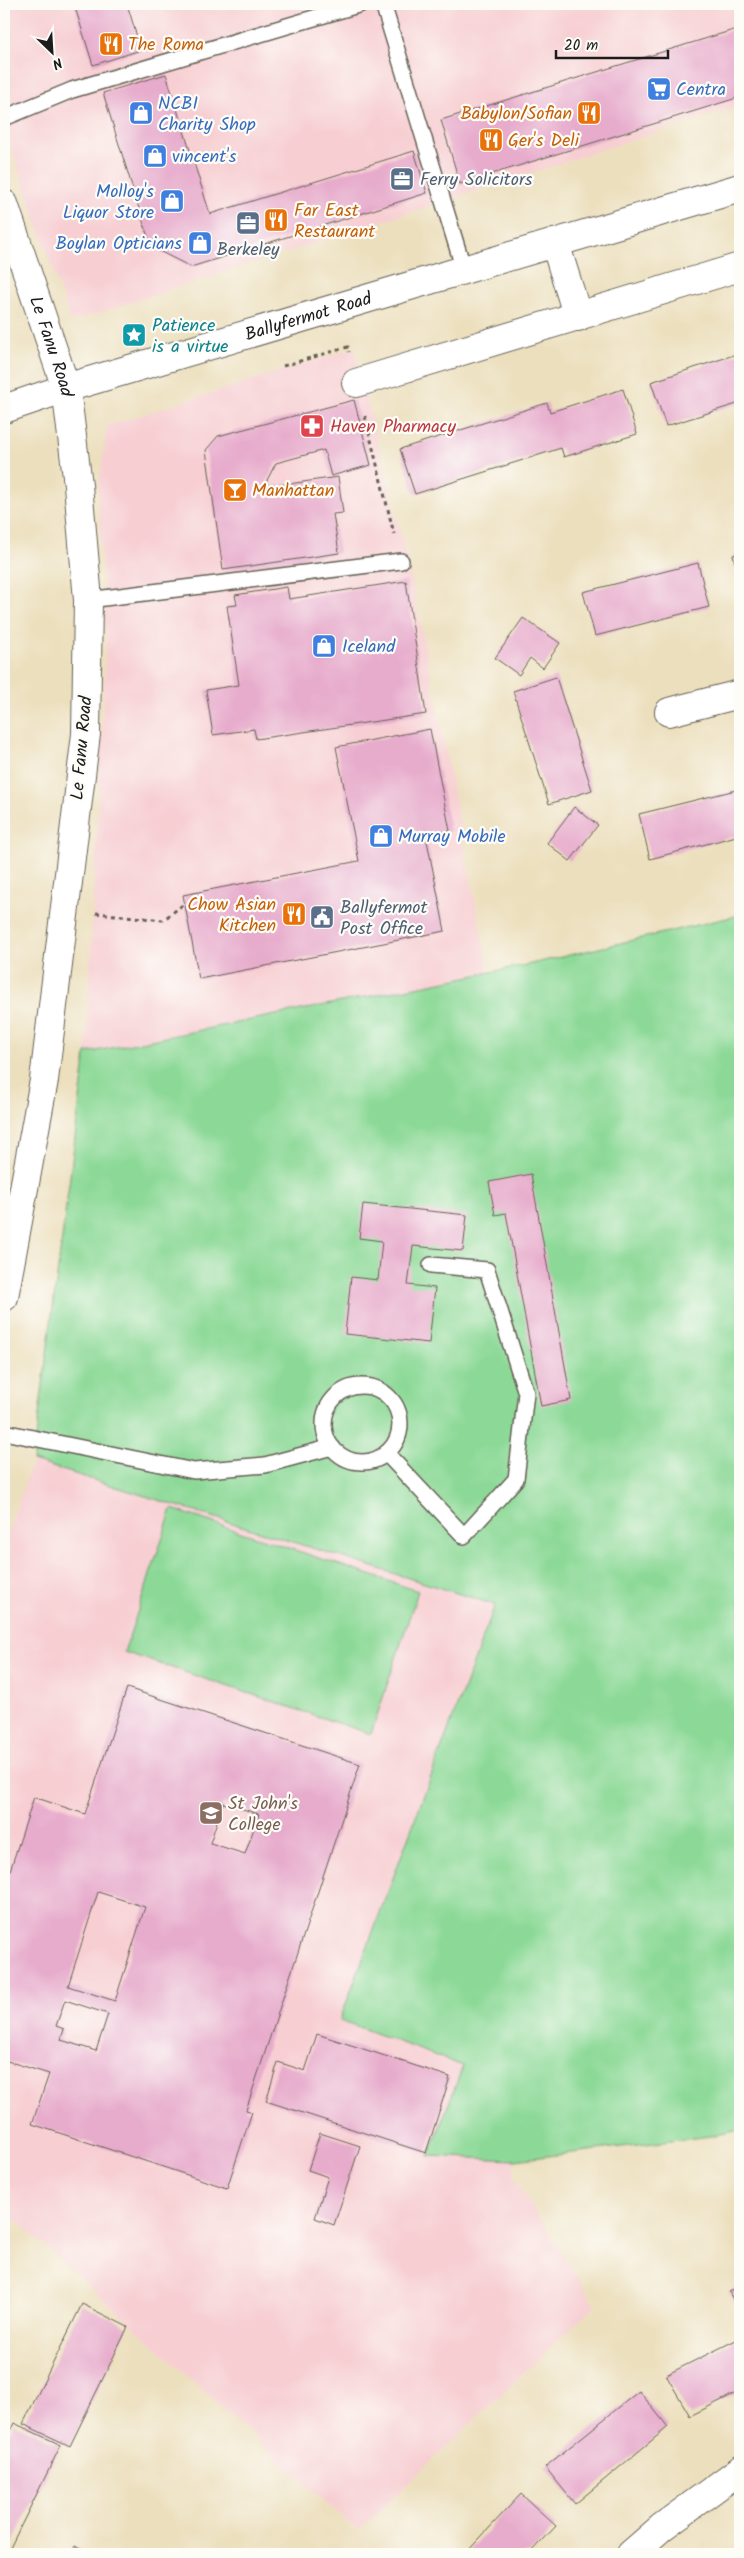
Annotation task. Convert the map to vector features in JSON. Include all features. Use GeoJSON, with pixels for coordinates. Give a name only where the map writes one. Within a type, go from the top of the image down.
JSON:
{"type":"FeatureCollection","features":[{"type":"Feature","properties":{"kind":"street","name":"Ballyfermot Road"},"geometry":{"type":"LineString","coordinates":[[4,409],[66,388],[740,188]]}},
{"type":"Feature","properties":{"kind":"street","name":"Le Fanu Road"},"geometry":{"type":"LineString","coordinates":[[4,204],[66,388],[78,485],[88,600],[86,734],[44,1080],[4,1297]]}},
{"type":"Feature","properties":{"kind":"street"},"geometry":{"type":"LineString","coordinates":[[555,243],[578,317]]}},
{"type":"Feature","properties":{"kind":"street"},"geometry":{"type":"LineString","coordinates":[[356,383],[740,267]]}},
{"type":"Feature","properties":{"kind":"street"},"geometry":{"type":"LineString","coordinates":[[669,712],[740,694]]}},
{"type":"Feature","properties":{"kind":"street"},"geometry":{"type":"LineString","coordinates":[[631,2554],[662,2527],[740,2470]]}},
{"type":"Feature","properties":{"kind":"lane"},"geometry":{"type":"LineString","coordinates":[[4,118],[72,90],[361,4]]}},
{"type":"Feature","properties":{"kind":"lane"},"geometry":{"type":"LineString","coordinates":[[383,4],[464,270]]}},
{"type":"Feature","properties":{"kind":"lane"},"geometry":{"type":"LineString","coordinates":[[88,600],[401,561]]}},
{"type":"Feature","properties":{"kind":"lane"},"geometry":{"type":"LineString","coordinates":[[386,1453],[464,1536],[516,1478],[526,1393],[487,1270],[431,1264]]}},
{"type":"Feature","properties":{"kind":"lane"},"geometry":{"type":"LineString","coordinates":[[364,1385],[377,1388],[388,1396],[396,1406],[400,1418],[400,1431],[395,1443],[386,1453],[376,1460],[352,1461],[340,1456],[332,1447],[326,1436],[324,1424],[326,1412],[331,1401],[340,1392],[351,1387],[364,1385]]}},
{"type":"Feature","properties":{"kind":"lane"},"geometry":{"type":"LineString","coordinates":[[4,1432],[194,1471],[265,1464],[332,1447]]}},
{"type":"Feature","properties":{"kind":"path"},"geometry":{"type":"LineString","coordinates":[[283,366],[348,348],[401,561]]}},
{"type":"Feature","properties":{"kind":"path"},"geometry":{"type":"LineString","coordinates":[[64,909],[163,920],[184,904]]}},
{"type":"Feature","properties":{"kind":"shaded area"},"geometry":{"type":"Polygon","coordinates":[[[4,4],[740,4],[740,105],[71,322],[4,126],[4,4]]]}},
{"type":"Feature","properties":{"kind":"shaded area"},"geometry":{"type":"Polygon","coordinates":[[[354,348],[410,571],[489,972],[86,1053],[106,642],[98,491],[107,426],[354,348]]]}},
{"type":"Feature","properties":{"kind":"shaded area","name":"St John's College"},"geometry":{"type":"Polygon","coordinates":[[[33,1461],[495,1605],[341,2020],[463,2066],[429,2156],[515,2160],[513,2176],[595,2305],[358,2531],[4,2209],[4,1543],[33,1461]]]}},
{"type":"Feature","properties":{"kind":"green space"},"geometry":{"type":"Polygon","coordinates":[[[740,915],[740,2130],[711,2136],[515,2160],[429,2156],[463,2066],[340,2020],[495,1605],[33,1461],[86,1053],[531,964],[740,915]]]}},
{"type":"Feature","properties":{"kind":"green space"},"geometry":{"type":"Polygon","coordinates":[[[172,1509],[418,1591],[371,1734],[124,1652],[172,1509]]]}},
{"type":"Feature","properties":{"kind":"building"},"geometry":{"type":"Polygon","coordinates":[[[74,4],[127,4],[141,50],[93,65],[74,4]]]}},
{"type":"Feature","properties":{"kind":"building"},"geometry":{"type":"Polygon","coordinates":[[[740,28],[740,97],[460,184],[441,120],[740,28]]]}},
{"type":"Feature","properties":{"kind":"building"},"geometry":{"type":"Polygon","coordinates":[[[166,74],[210,214],[414,151],[427,193],[191,267],[151,247],[103,93],[166,74]]]}},
{"type":"Feature","properties":{"kind":"building"},"geometry":{"type":"Polygon","coordinates":[[[740,353],[740,403],[666,426],[651,382],[740,353]]]}},
{"type":"Feature","properties":{"kind":"building"},"geometry":{"type":"Polygon","coordinates":[[[623,389],[637,434],[564,457],[561,448],[415,494],[400,449],[547,403],[550,412],[623,389]]]}},
{"type":"Feature","properties":{"kind":"building"},"geometry":{"type":"Polygon","coordinates":[[[354,400],[371,465],[331,476],[324,450],[276,463],[267,480],[267,487],[338,477],[343,513],[333,514],[339,553],[223,570],[206,450],[218,436],[354,400]]]}},
{"type":"Feature","properties":{"kind":"building"},"geometry":{"type":"Polygon","coordinates":[[[740,553],[740,582],[733,555],[740,553]]]}},
{"type":"Feature","properties":{"kind":"building"},"geometry":{"type":"Polygon","coordinates":[[[698,563],[709,607],[595,636],[583,592],[698,563]]]}},
{"type":"Feature","properties":{"kind":"building","name":"Iceland"},"geometry":{"type":"Polygon","coordinates":[[[406,581],[426,714],[256,739],[254,729],[213,735],[206,690],[239,685],[227,606],[237,605],[235,595],[287,587],[289,599],[406,581]]]}},
{"type":"Feature","properties":{"kind":"building"},"geometry":{"type":"Polygon","coordinates":[[[523,618],[560,643],[543,668],[530,658],[519,675],[495,658],[523,618]]]}},
{"type":"Feature","properties":{"kind":"building"},"geometry":{"type":"Polygon","coordinates":[[[556,677],[592,790],[549,804],[513,691],[556,677]]]}},
{"type":"Feature","properties":{"kind":"building"},"geometry":{"type":"Polygon","coordinates":[[[430,729],[450,831],[426,836],[445,931],[199,979],[183,895],[359,861],[336,747],[430,729]]]}},
{"type":"Feature","properties":{"kind":"building"},"geometry":{"type":"Polygon","coordinates":[[[740,789],[740,835],[650,859],[639,814],[740,789]]]}},
{"type":"Feature","properties":{"kind":"building"},"geometry":{"type":"Polygon","coordinates":[[[574,807],[598,825],[570,861],[547,843],[574,807]]]}},
{"type":"Feature","properties":{"kind":"building"},"geometry":{"type":"Polygon","coordinates":[[[531,1174],[571,1400],[541,1406],[506,1213],[495,1215],[489,1182],[531,1174]]]}},
{"type":"Feature","properties":{"kind":"building"},"geometry":{"type":"Polygon","coordinates":[[[363,1204],[467,1215],[463,1251],[413,1246],[408,1285],[435,1288],[429,1343],[345,1334],[351,1277],[378,1280],[382,1241],[359,1238],[363,1204]]]}},
{"type":"Feature","properties":{"kind":"building"},"geometry":{"type":"Polygon","coordinates":[[[127,1688],[360,1764],[246,2110],[252,2112],[227,2188],[32,2124],[49,2074],[4,2060],[4,1889],[34,1797],[85,1814],[127,1688]],[[223,1803],[210,1843],[245,1854],[259,1814],[223,1803]],[[98,1892],[68,1986],[115,2001],[145,1907],[98,1892]],[[65,2000],[56,2026],[64,2029],[61,2040],[96,2051],[108,2014],[65,2000]]]}},
{"type":"Feature","properties":{"kind":"building"},"geometry":{"type":"Polygon","coordinates":[[[317,2034],[450,2077],[426,2153],[266,2101],[278,2062],[305,2071],[317,2034]]]}},
{"type":"Feature","properties":{"kind":"building"},"geometry":{"type":"Polygon","coordinates":[[[320,2133],[360,2146],[334,2225],[315,2218],[328,2177],[308,2170],[320,2133]]]}},
{"type":"Feature","properties":{"kind":"building"},"geometry":{"type":"Polygon","coordinates":[[[740,2286],[740,2312],[729,2292],[740,2286]]]}},
{"type":"Feature","properties":{"kind":"building"},"geometry":{"type":"Polygon","coordinates":[[[82,2304],[128,2327],[70,2446],[23,2424],[82,2304]]]}},
{"type":"Feature","properties":{"kind":"building"},"geometry":{"type":"Polygon","coordinates":[[[740,2338],[740,2391],[690,2416],[666,2375],[740,2338]]]}},
{"type":"Feature","properties":{"kind":"building"},"geometry":{"type":"Polygon","coordinates":[[[639,2391],[668,2427],[575,2504],[545,2467],[639,2391]]]}},
{"type":"Feature","properties":{"kind":"building"},"geometry":{"type":"Polygon","coordinates":[[[14,2423],[61,2445],[7,2554],[4,2554],[4,2444],[14,2423]]]}},
{"type":"Feature","properties":{"kind":"building"},"geometry":{"type":"Polygon","coordinates":[[[521,2494],[556,2526],[530,2554],[465,2554],[521,2494]]]}},
{"type":"Feature","properties":{"kind":"building"},"geometry":{"type":"Polygon","coordinates":[[[75,2546],[91,2554],[70,2554],[75,2546]]]}},
{"type":"Feature","properties":{"kind":"place","name":"The Roma"},"geometry":{"type":"Point","coordinates":[111,44]}},
{"type":"Feature","properties":{"kind":"place","name":"Centra"},"geometry":{"type":"Point","coordinates":[659,89]}},
{"type":"Feature","properties":{"kind":"place","name":"NCBI Charity Shop"},"geometry":{"type":"Point","coordinates":[141,113]}},
{"type":"Feature","properties":{"kind":"place","name":"Babylon/Sofian"},"geometry":{"type":"Point","coordinates":[589,113]}},
{"type":"Feature","properties":{"kind":"place","name":"Ger's Deli"},"geometry":{"type":"Point","coordinates":[491,140]}},
{"type":"Feature","properties":{"kind":"place","name":"vincent's"},"geometry":{"type":"Point","coordinates":[155,156]}},
{"type":"Feature","properties":{"kind":"place","name":"Ferry Solicitors"},"geometry":{"type":"Point","coordinates":[402,179]}},
{"type":"Feature","properties":{"kind":"place","name":"Molloy's Liquor Store"},"geometry":{"type":"Point","coordinates":[172,201]}},
{"type":"Feature","properties":{"kind":"place","name":"Far East Restaurant"},"geometry":{"type":"Point","coordinates":[276,220]}},
{"type":"Feature","properties":{"kind":"place","name":"Berkeley"},"geometry":{"type":"Point","coordinates":[248,223]}},
{"type":"Feature","properties":{"kind":"place","name":"Boylan Opticians"},"geometry":{"type":"Point","coordinates":[200,243]}},
{"type":"Feature","properties":{"kind":"place","name":"Patience is a virtue"},"geometry":{"type":"Point","coordinates":[134,335]}},
{"type":"Feature","properties":{"kind":"place","name":"Haven Pharmacy"},"geometry":{"type":"Point","coordinates":[312,426]}},
{"type":"Feature","properties":{"kind":"place","name":"Manhattan"},"geometry":{"type":"Point","coordinates":[235,490]}},
{"type":"Feature","properties":{"kind":"place","name":"Iceland"},"geometry":{"type":"Point","coordinates":[324,646]}},
{"type":"Feature","properties":{"kind":"place","name":"Murray Mobile"},"geometry":{"type":"Point","coordinates":[381,836]}},
{"type":"Feature","properties":{"kind":"place","name":"Chow Asian Kitchen"},"geometry":{"type":"Point","coordinates":[294,914]}},
{"type":"Feature","properties":{"kind":"place","name":"Ballyfermot Post Office"},"geometry":{"type":"Point","coordinates":[322,917]}},
{"type":"Feature","properties":{"kind":"place","name":"St John's College"},"geometry":{"type":"Point","coordinates":[211,1813]}}]}
